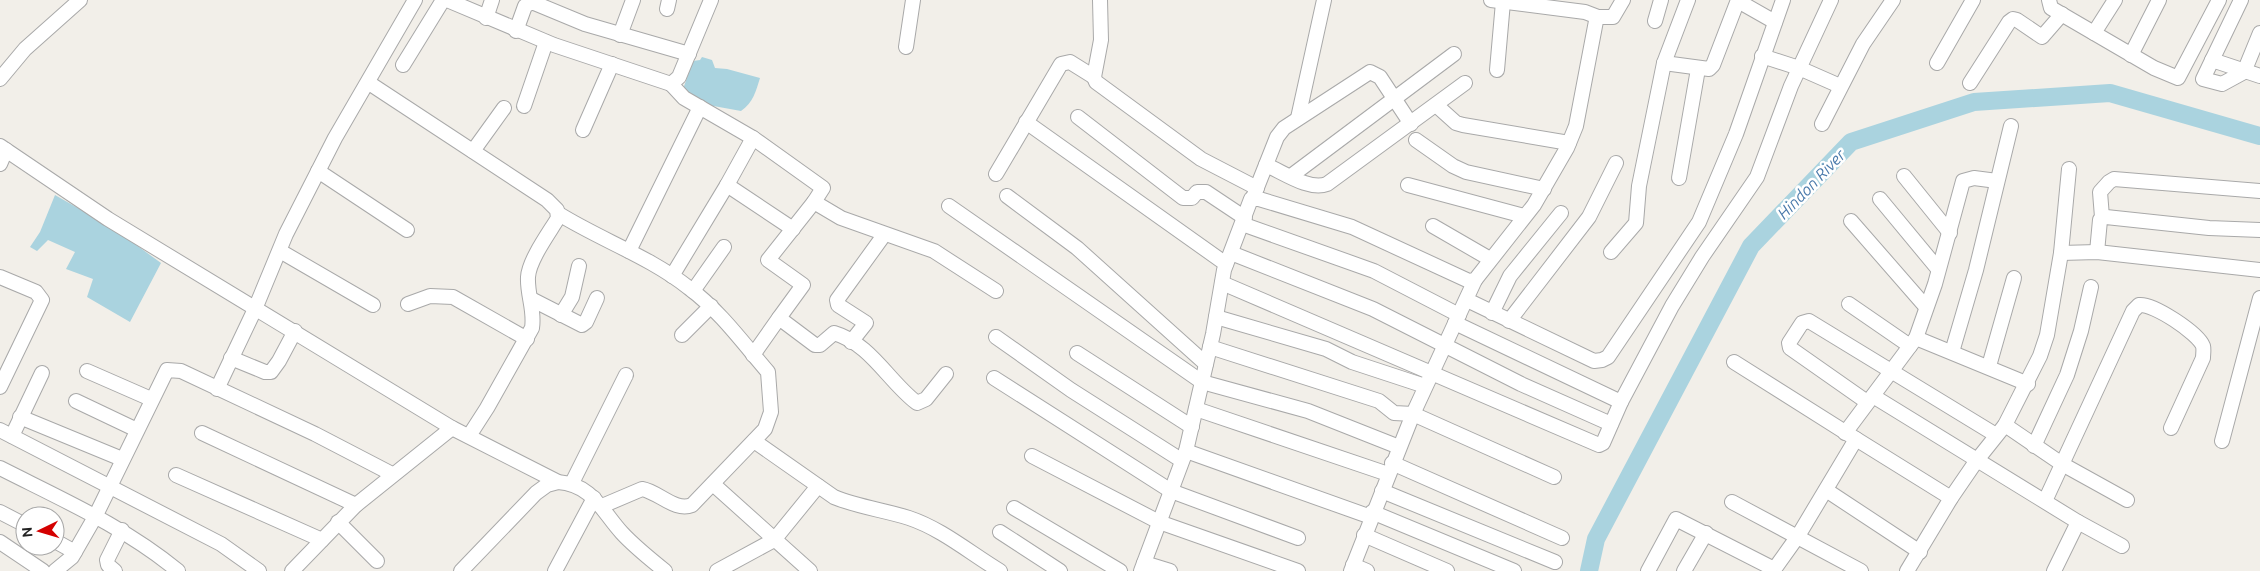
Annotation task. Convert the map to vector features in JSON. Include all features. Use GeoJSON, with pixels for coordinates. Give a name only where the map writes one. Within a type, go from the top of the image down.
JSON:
{"type":"FeatureCollection","features":[{"type":"Feature","properties":{"kind":"street"},"geometry":{"type":"LineString","coordinates":[[0,78],[25,49],[80,0]]}},
{"type":"Feature","properties":{"kind":"street"},"geometry":{"type":"LineString","coordinates":[[217,388],[255,309],[280,251],[335,138],[369,83],[415,0]]}},
{"type":"Feature","properties":{"kind":"street"},"geometry":{"type":"LineString","coordinates":[[486,18],[492,0]]}},
{"type":"Feature","properties":{"kind":"street"},"geometry":{"type":"LineString","coordinates":[[620,35],[633,0]]}},
{"type":"Feature","properties":{"kind":"street"},"geometry":{"type":"LineString","coordinates":[[671,84],[679,78],[711,0]]}},
{"type":"Feature","properties":{"kind":"street"},"geometry":{"type":"LineString","coordinates":[[906,46],[913,0]]}},
{"type":"Feature","properties":{"kind":"street"},"geometry":{"type":"LineString","coordinates":[[1094,77],[1101,48],[1100,0]]}},
{"type":"Feature","properties":{"kind":"street"},"geometry":{"type":"LineString","coordinates":[[1298,118],[1324,0]]}},
{"type":"Feature","properties":{"kind":"street"},"geometry":{"type":"LineString","coordinates":[[1498,70],[1497,1],[1558,5],[1598,17],[1612,17],[1623,0]]}},
{"type":"Feature","properties":{"kind":"street"},"geometry":{"type":"LineString","coordinates":[[1655,21],[1662,0]]}},
{"type":"Feature","properties":{"kind":"street"},"geometry":{"type":"LineString","coordinates":[[1611,252],[1636,223],[1640,186],[1664,63],[1688,0]]}},
{"type":"Feature","properties":{"kind":"street"},"geometry":{"type":"LineString","coordinates":[[1664,63],[1709,69],[1713,65],[1738,0],[1775,22]]}},
{"type":"Feature","properties":{"kind":"street"},"geometry":{"type":"LineString","coordinates":[[1467,300],[1594,361],[1608,357],[1698,222],[1736,134],[1783,0]]}},
{"type":"Feature","properties":{"kind":"street"},"geometry":{"type":"LineString","coordinates":[[1222,283],[1595,445],[1603,443],[1621,402],[1672,306],[1702,257],[1757,177],[1799,68],[1831,0]]}},
{"type":"Feature","properties":{"kind":"street"},"geometry":{"type":"LineString","coordinates":[[1822,124],[1840,86],[1882,12],[1892,0]]}},
{"type":"Feature","properties":{"kind":"street"},"geometry":{"type":"LineString","coordinates":[[1937,63],[1973,0]]}},
{"type":"Feature","properties":{"kind":"street"},"geometry":{"type":"LineString","coordinates":[[2094,33],[2115,0]]}},
{"type":"Feature","properties":{"kind":"street"},"geometry":{"type":"LineString","coordinates":[[2131,55],[2159,0]]}},
{"type":"Feature","properties":{"kind":"street"},"geometry":{"type":"LineString","coordinates":[[2046,1],[2050,8],[2131,55],[2178,78],[2219,0]]}},
{"type":"Feature","properties":{"kind":"street"},"geometry":{"type":"LineString","coordinates":[[2241,0],[2203,79],[2222,84],[2244,72],[2260,33]]}},
{"type":"Feature","properties":{"kind":"street"},"geometry":{"type":"LineString","coordinates":[[403,65],[452,1],[486,18],[546,42],[671,84],[680,95],[753,138],[822,188],[814,202],[768,260],[803,285],[753,355]]}},
{"type":"Feature","properties":{"kind":"street"},"geometry":{"type":"LineString","coordinates":[[516,30],[525,6],[532,2],[585,24],[689,54]]}},
{"type":"Feature","properties":{"kind":"street"},"geometry":{"type":"LineString","coordinates":[[1970,82],[2009,22],[2013,19],[2042,37],[2046,35],[2062,14]]}},
{"type":"Feature","properties":{"kind":"street"},"geometry":{"type":"LineString","coordinates":[[1366,571],[1352,568],[1372,514],[1425,386],[1475,280],[1544,189],[1569,143],[1576,126],[1598,17]]}},
{"type":"Feature","properties":{"kind":"street"},"geometry":{"type":"LineString","coordinates":[[524,106],[546,42]]}},
{"type":"Feature","properties":{"kind":"street"},"geometry":{"type":"LineString","coordinates":[[1291,176],[1454,54]]}},
{"type":"Feature","properties":{"kind":"street"},"geometry":{"type":"LineString","coordinates":[[1762,56],[1799,68],[1840,86]]}},
{"type":"Feature","properties":{"kind":"street"},"geometry":{"type":"LineString","coordinates":[[2212,60],[2260,76]]}},
{"type":"Feature","properties":{"kind":"street"},"geometry":{"type":"LineString","coordinates":[[996,174],[1061,64],[1070,62],[1094,77],[1096,82],[1202,159],[1255,193],[1352,227],[1469,281],[1475,280]]}},
{"type":"Feature","properties":{"kind":"street"},"geometry":{"type":"LineString","coordinates":[[583,130],[612,64]]}},
{"type":"Feature","properties":{"kind":"street"},"geometry":{"type":"LineString","coordinates":[[1679,178],[1698,69]]}},
{"type":"Feature","properties":{"kind":"street"},"geometry":{"type":"LineString","coordinates":[[1170,571],[1143,567],[1184,455],[1192,427],[1229,258],[1244,221],[1249,201],[1255,193],[1277,137],[1284,128],[1298,118],[1370,72],[1380,77],[1411,124]]}},
{"type":"Feature","properties":{"kind":"street"},"geometry":{"type":"LineString","coordinates":[[369,83],[547,200],[558,210],[558,214],[530,267],[528,276],[534,316],[527,339],[469,436]]}},
{"type":"Feature","properties":{"kind":"street"},"geometry":{"type":"LineString","coordinates":[[1266,165],[1320,187],[1327,184],[1411,124],[1465,83]]}},
{"type":"Feature","properties":{"kind":"street"},"geometry":{"type":"LineString","coordinates":[[1436,105],[1456,123],[1463,125],[1569,143]]}},
{"type":"Feature","properties":{"kind":"street"},"geometry":{"type":"LineString","coordinates":[[473,151],[504,108]]}},
{"type":"Feature","properties":{"kind":"street"},"geometry":{"type":"LineString","coordinates":[[629,251],[700,108]]}},
{"type":"Feature","properties":{"kind":"street"},"geometry":{"type":"LineString","coordinates":[[1078,116],[1184,198],[1192,198],[1197,192],[1206,192],[1244,221],[1374,271],[1457,319],[1621,402]]}},
{"type":"Feature","properties":{"kind":"street"},"geometry":{"type":"LineString","coordinates":[[1026,122],[1229,258],[1373,309],[1521,384],[1612,424]]}},
{"type":"Feature","properties":{"kind":"street"},"geometry":{"type":"LineString","coordinates":[[1952,352],[1978,260],[2011,126]]}},
{"type":"Feature","properties":{"kind":"street"},"geometry":{"type":"LineString","coordinates":[[672,276],[753,138]]}},
{"type":"Feature","properties":{"kind":"street"},"geometry":{"type":"LineString","coordinates":[[1416,140],[1453,166],[1466,172],[1544,189]]}},
{"type":"Feature","properties":{"kind":"street"},"geometry":{"type":"LineString","coordinates":[[0,164],[3,148],[108,220],[295,331],[452,428],[565,482],[598,502],[622,534],[666,571]]}},
{"type":"Feature","properties":{"kind":"street"},"geometry":{"type":"LineString","coordinates":[[1509,321],[1589,217],[1616,163]]}},
{"type":"Feature","properties":{"kind":"street"},"geometry":{"type":"LineString","coordinates":[[1907,571],[1951,498],[1976,460],[2000,430],[2028,384],[2046,335],[2061,253],[2069,169]]}},
{"type":"Feature","properties":{"kind":"street"},"geometry":{"type":"LineString","coordinates":[[318,172],[407,230]]}},
{"type":"Feature","properties":{"kind":"street"},"geometry":{"type":"LineString","coordinates":[[1904,176],[1950,233]]}},
{"type":"Feature","properties":{"kind":"street"},"geometry":{"type":"LineString","coordinates":[[1648,571],[1675,520],[1679,519],[1773,570],[1798,536],[1826,490],[1870,399],[1892,373],[1913,342],[1950,233],[1963,181],[1974,178],[1996,181]]}},
{"type":"Feature","properties":{"kind":"street"},"geometry":{"type":"LineString","coordinates":[[2097,252],[2100,220],[2102,217],[2100,192],[2114,179],[2260,192]]}},
{"type":"Feature","properties":{"kind":"street"},"geometry":{"type":"LineString","coordinates":[[1408,184],[1524,216]]}},
{"type":"Feature","properties":{"kind":"street"},"geometry":{"type":"LineString","coordinates":[[727,185],[793,229]]}},
{"type":"Feature","properties":{"kind":"street"},"geometry":{"type":"LineString","coordinates":[[1007,196],[1077,248],[1206,364]]}},
{"type":"Feature","properties":{"kind":"street"},"geometry":{"type":"LineString","coordinates":[[1880,199],[1938,269]]}},
{"type":"Feature","properties":{"kind":"street"},"geometry":{"type":"LineString","coordinates":[[814,202],[841,218],[884,235],[934,251],[996,291]]}},
{"type":"Feature","properties":{"kind":"street"},"geometry":{"type":"LineString","coordinates":[[949,206],[1202,382],[1308,411],[1399,447]]}},
{"type":"Feature","properties":{"kind":"street"},"geometry":{"type":"LineString","coordinates":[[1492,312],[1510,276],[1562,213]]}},
{"type":"Feature","properties":{"kind":"street"},"geometry":{"type":"LineString","coordinates":[[555,571],[598,502],[642,488],[677,505],[688,507],[713,484],[765,429],[771,412],[768,392],[770,375],[711,306],[672,276],[558,214]]}},
{"type":"Feature","properties":{"kind":"street"},"geometry":{"type":"LineString","coordinates":[[2102,217],[2260,230]]}},
{"type":"Feature","properties":{"kind":"street"},"geometry":{"type":"LineString","coordinates":[[1851,221],[1926,307]]}},
{"type":"Feature","properties":{"kind":"street"},"geometry":{"type":"LineString","coordinates":[[1434,226],[1490,259]]}},
{"type":"Feature","properties":{"kind":"street"},"geometry":{"type":"LineString","coordinates":[[852,342],[866,324],[838,305],[837,300],[884,235]]}},
{"type":"Feature","properties":{"kind":"street"},"geometry":{"type":"LineString","coordinates":[[693,291],[724,247]]}},
{"type":"Feature","properties":{"kind":"street"},"geometry":{"type":"LineString","coordinates":[[280,251],[373,305]]}},
{"type":"Feature","properties":{"kind":"street"},"geometry":{"type":"LineString","coordinates":[[2061,253],[2097,252],[2260,270]]}},
{"type":"Feature","properties":{"kind":"street"},"geometry":{"type":"LineString","coordinates":[[561,315],[572,297],[579,266]]}},
{"type":"Feature","properties":{"kind":"street"},"geometry":{"type":"LineString","coordinates":[[0,277],[36,292],[42,300],[0,387]]}},
{"type":"Feature","properties":{"kind":"street"},"geometry":{"type":"LineString","coordinates":[[1989,366],[2014,278]]}},
{"type":"Feature","properties":{"kind":"street"},"geometry":{"type":"LineString","coordinates":[[2034,446],[2067,375],[2081,331],[2091,287]]}},
{"type":"Feature","properties":{"kind":"street"},"geometry":{"type":"LineString","coordinates":[[408,304],[430,296],[453,297],[527,339]]}},
{"type":"Feature","properties":{"kind":"street"},"geometry":{"type":"LineString","coordinates":[[532,299],[579,324],[585,324],[597,298]]}},
{"type":"Feature","properties":{"kind":"street"},"geometry":{"type":"LineString","coordinates":[[2222,441],[2260,298]]}},
{"type":"Feature","properties":{"kind":"street"},"geometry":{"type":"LineString","coordinates":[[1849,304],[1913,342],[1952,352],[2028,384]]}},
{"type":"Feature","properties":{"kind":"street"},"geometry":{"type":"LineString","coordinates":[[2045,501],[2133,311],[2139,305],[2152,307],[2172,319],[2198,338],[2204,348],[2203,358],[2171,428]]}},
{"type":"Feature","properties":{"kind":"street"},"geometry":{"type":"LineString","coordinates":[[682,335],[711,306]]}},
{"type":"Feature","properties":{"kind":"street"},"geometry":{"type":"LineString","coordinates":[[1216,317],[1326,349],[1352,362],[1425,386]]}},
{"type":"Feature","properties":{"kind":"street"},"geometry":{"type":"LineString","coordinates":[[779,318],[814,345],[820,345],[834,333],[852,342],[877,360],[917,402],[926,399],[946,374]]}},
{"type":"Feature","properties":{"kind":"street"},"geometry":{"type":"LineString","coordinates":[[2122,546],[1870,399],[1790,348],[1790,343],[1802,324],[1809,321],[1892,373],[2034,446],[2062,464],[2127,500]]}},
{"type":"Feature","properties":{"kind":"street"},"geometry":{"type":"LineString","coordinates":[[231,358],[265,372],[271,372],[295,331]]}},
{"type":"Feature","properties":{"kind":"street"},"geometry":{"type":"LineString","coordinates":[[996,337],[1071,390],[1184,455],[1372,514],[1514,571]]}},
{"type":"Feature","properties":{"kind":"street"},"geometry":{"type":"LineString","coordinates":[[1210,347],[1379,401],[1399,415],[1413,414],[1554,477]]}},
{"type":"Feature","properties":{"kind":"street"},"geometry":{"type":"LineString","coordinates":[[1078,353],[1192,427]]}},
{"type":"Feature","properties":{"kind":"street"},"geometry":{"type":"LineString","coordinates":[[1734,362],[1951,498]]}},
{"type":"Feature","properties":{"kind":"street"},"geometry":{"type":"LineString","coordinates":[[55,571],[75,552],[95,517],[165,372],[171,369],[181,370],[315,434],[392,474]]}},
{"type":"Feature","properties":{"kind":"street"},"geometry":{"type":"LineString","coordinates":[[87,371],[151,399]]}},
{"type":"Feature","properties":{"kind":"street"},"geometry":{"type":"LineString","coordinates":[[42,373],[20,417],[6,433],[221,544],[260,571]]}},
{"type":"Feature","properties":{"kind":"street"},"geometry":{"type":"LineString","coordinates":[[565,482],[626,375]]}},
{"type":"Feature","properties":{"kind":"street"},"geometry":{"type":"LineString","coordinates":[[994,378],[1171,491],[1298,538]]}},
{"type":"Feature","properties":{"kind":"street"},"geometry":{"type":"LineString","coordinates":[[76,401],[137,430]]}},
{"type":"Feature","properties":{"kind":"street"},"geometry":{"type":"LineString","coordinates":[[1196,409],[1390,468],[1562,538]]}},
{"type":"Feature","properties":{"kind":"street"},"geometry":{"type":"LineString","coordinates":[[20,417],[122,459]]}},
{"type":"Feature","properties":{"kind":"street"},"geometry":{"type":"LineString","coordinates":[[292,571],[356,505],[392,474],[452,428]]}},
{"type":"Feature","properties":{"kind":"street"},"geometry":{"type":"LineString","coordinates":[[202,433],[356,505]]}},
{"type":"Feature","properties":{"kind":"street"},"geometry":{"type":"LineString","coordinates":[[754,441],[818,486],[849,503],[910,518],[956,542],[1000,571]]}},
{"type":"Feature","properties":{"kind":"street"},"geometry":{"type":"LineString","coordinates":[[1032,456],[1159,522],[1298,571]]}},
{"type":"Feature","properties":{"kind":"street"},"geometry":{"type":"LineString","coordinates":[[0,468],[122,530],[178,571]]}},
{"type":"Feature","properties":{"kind":"street"},"geometry":{"type":"LineString","coordinates":[[176,475],[322,540]]}},
{"type":"Feature","properties":{"kind":"street"},"geometry":{"type":"LineString","coordinates":[[461,571],[536,493],[547,485],[565,482]]}},
{"type":"Feature","properties":{"kind":"street"},"geometry":{"type":"LineString","coordinates":[[713,484],[809,571]]}},
{"type":"Feature","properties":{"kind":"street"},"geometry":{"type":"LineString","coordinates":[[717,571],[774,540],[818,486]]}},
{"type":"Feature","properties":{"kind":"street"},"geometry":{"type":"LineString","coordinates":[[1382,490],[1555,562]]}},
{"type":"Feature","properties":{"kind":"street"},"geometry":{"type":"LineString","coordinates":[[1826,490],[1920,552]]}},
{"type":"Feature","properties":{"kind":"street"},"geometry":{"type":"LineString","coordinates":[[1732,502],[1861,571]]}},
{"type":"Feature","properties":{"kind":"street"},"geometry":{"type":"LineString","coordinates":[[1014,508],[1120,571]]}},
{"type":"Feature","properties":{"kind":"street"},"geometry":{"type":"LineString","coordinates":[[0,512],[15,520]]}},
{"type":"Feature","properties":{"kind":"street"},"geometry":{"type":"LineString","coordinates":[[338,522],[377,560]]}},
{"type":"Feature","properties":{"kind":"street"},"geometry":{"type":"LineString","coordinates":[[2054,571],[2078,522]]}},
{"type":"Feature","properties":{"kind":"street"},"geometry":{"type":"LineString","coordinates":[[115,571],[107,562],[122,530]]}},
{"type":"Feature","properties":{"kind":"street"},"geometry":{"type":"LineString","coordinates":[[1000,532],[1060,571]]}},
{"type":"Feature","properties":{"kind":"street"},"geometry":{"type":"LineString","coordinates":[[1684,571],[1706,533]]}},
{"type":"Feature","properties":{"kind":"street"},"geometry":{"type":"LineString","coordinates":[[1364,536],[1447,571]]}},
{"type":"Feature","properties":{"kind":"street"},"geometry":{"type":"LineString","coordinates":[[0,542],[43,571]]}},
{"type":"Feature","properties":{"kind":"street"},"geometry":{"type":"LineString","coordinates":[[65,546],[75,552]]}},
{"type":"Feature","properties":{"kind":"water"},"geometry":{"type":"Polygon","coordinates":[[[702,57],[712,60],[715,68],[727,69],[760,78],[754,96],[745,108],[741,111],[708,105],[703,107],[683,89],[693,61],[700,60],[702,57]]]}},
{"type":"Feature","properties":{"kind":"water"},"geometry":{"type":"Polygon","coordinates":[[[55,195],[113,228],[161,263],[130,322],[87,297],[93,279],[66,269],[75,252],[48,240],[37,251],[30,247],[40,232],[55,195]]]}},
{"type":"Feature","properties":{"kind":"waterway","name":"Hindon River"},"geometry":{"type":"LineString","coordinates":[[1589,571],[1596,539],[1751,246],[1851,142],[1974,102],[2110,93],[2260,136]]}}]}
